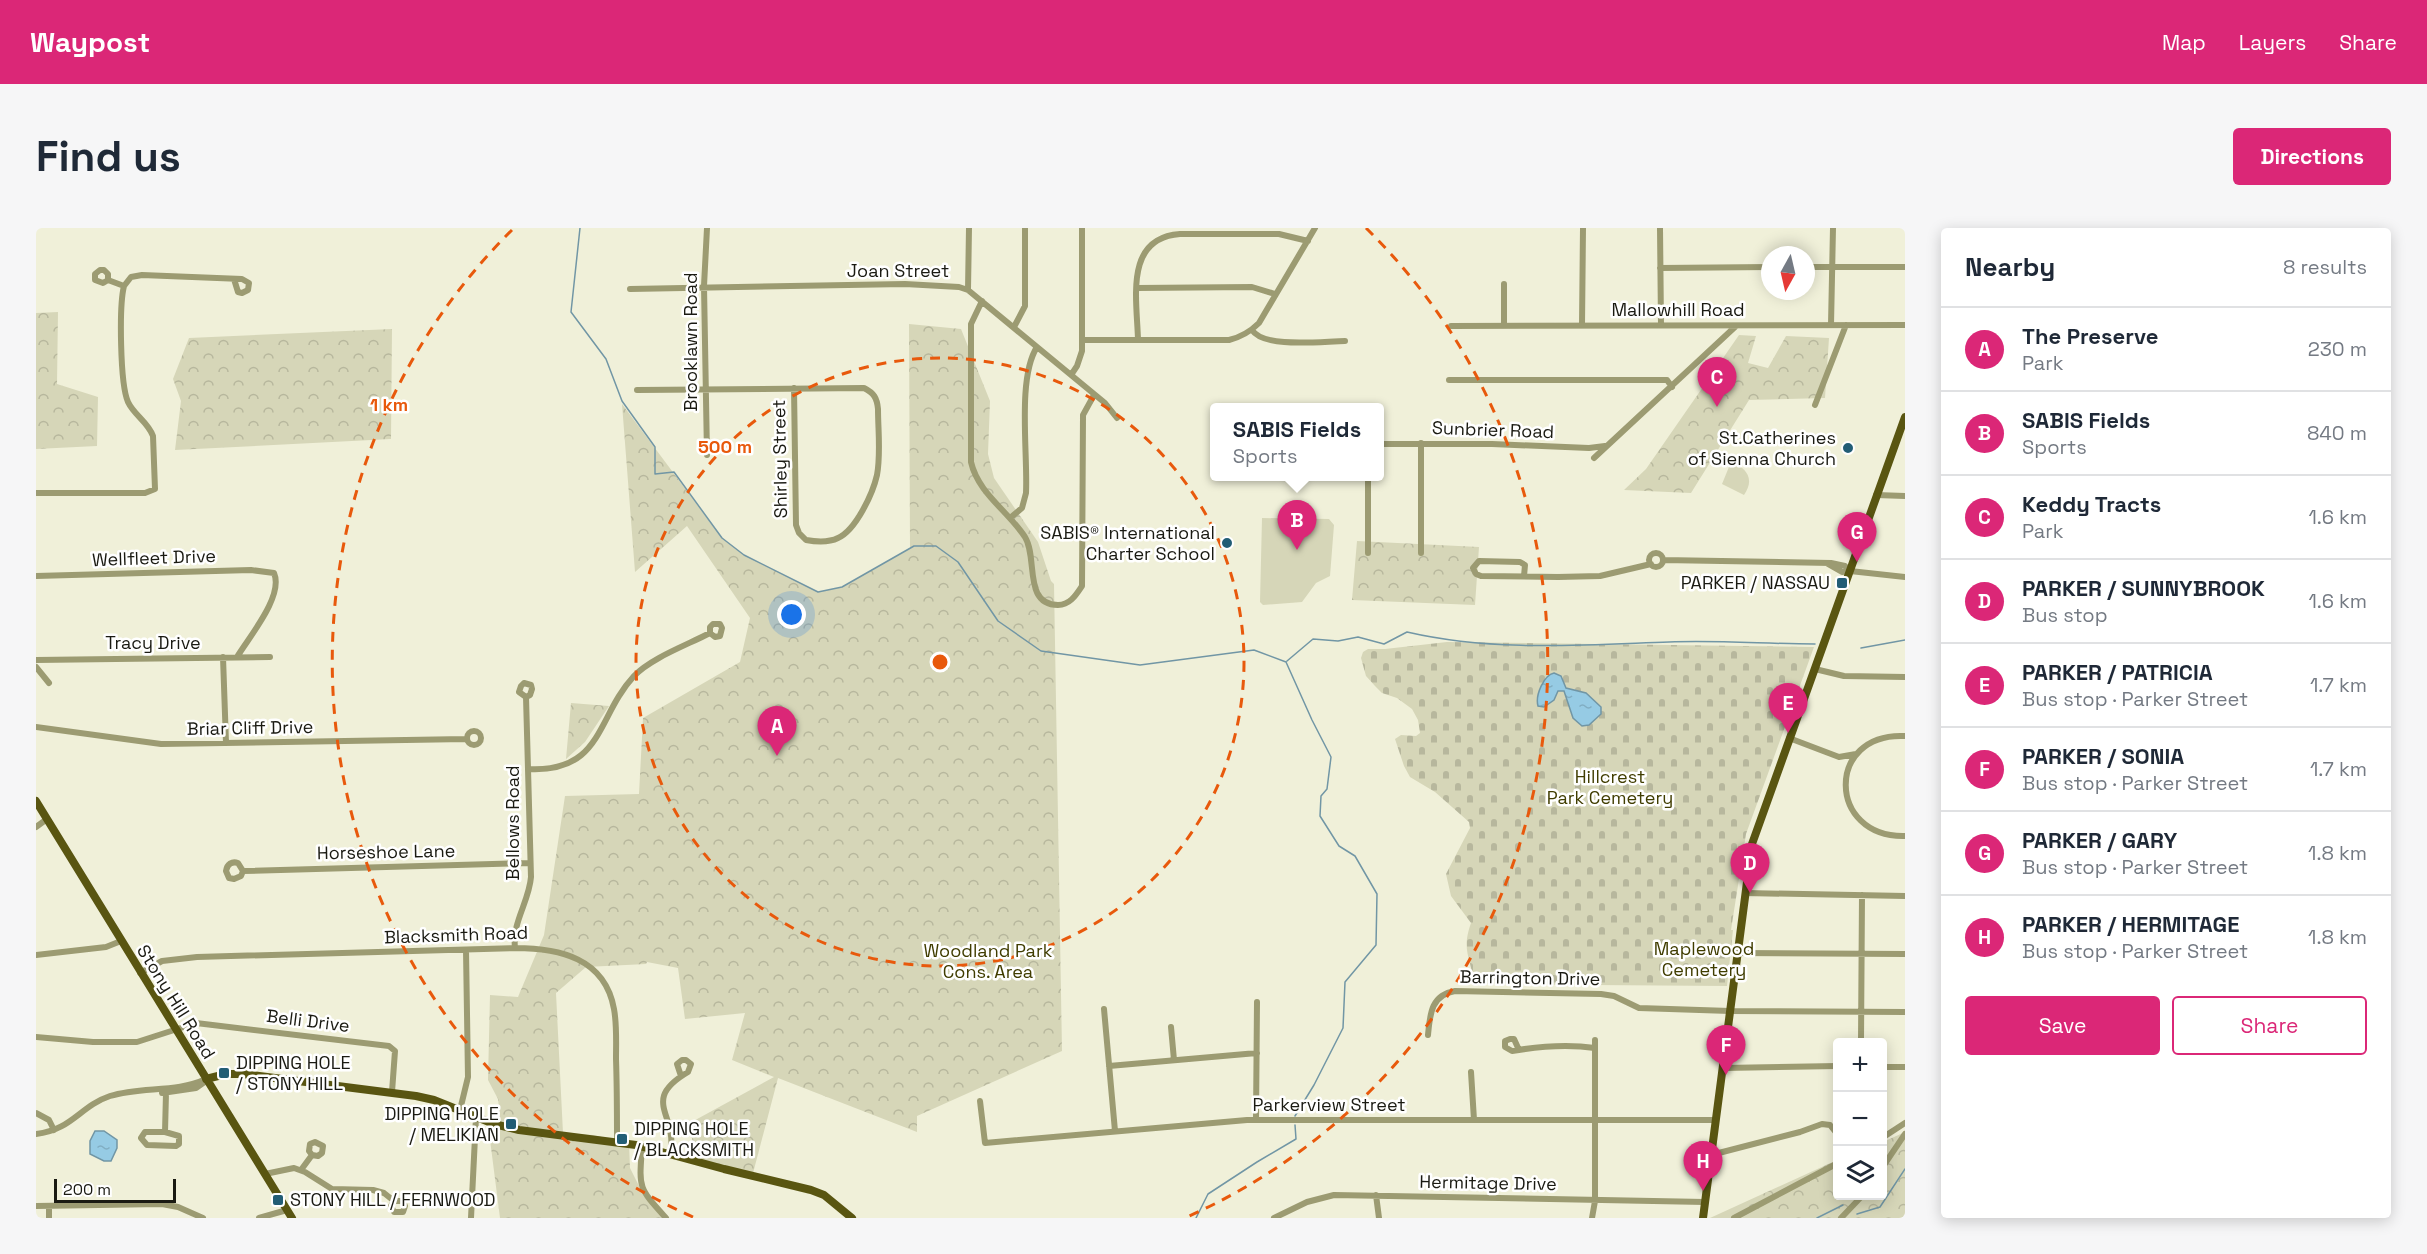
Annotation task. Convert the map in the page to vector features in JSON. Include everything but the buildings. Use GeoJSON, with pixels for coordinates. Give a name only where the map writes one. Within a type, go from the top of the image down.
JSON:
{"type":"FeatureCollection","features":[{"type":"Feature","properties":{"kind":"main road"},"geometry":{"type":"LineString","coordinates":[[1703,1218],[1752,844],[1905,417]]}},
{"type":"Feature","properties":{"kind":"main road","name":"Stony Hill Road"},"geometry":{"type":"LineString","coordinates":[[36,801],[174,1030],[292,1218]]}},
{"type":"Feature","properties":{"kind":"main road"},"geometry":{"type":"LineString","coordinates":[[206,1079],[226,1074],[243,1074],[392,1092],[434,1100],[476,1117],[532,1133],[617,1142],[642,1147],[811,1190],[824,1195],[852,1218]]}},
{"type":"Feature","properties":{"kind":"street","name":"Brooklawn Road"},"geometry":{"type":"LineString","coordinates":[[707,228],[704,287],[707,455]]}},
{"type":"Feature","properties":{"kind":"street"},"geometry":{"type":"LineString","coordinates":[[968,290],[969,228]]}},
{"type":"Feature","properties":{"kind":"street"},"geometry":{"type":"LineString","coordinates":[[1014,327],[1024,306],[1025,228]]}},
{"type":"Feature","properties":{"kind":"street"},"geometry":{"type":"LineString","coordinates":[[1071,375],[1080,360],[1083,340],[1082,228]]}},
{"type":"Feature","properties":{"kind":"street"},"geometry":{"type":"LineString","coordinates":[[1083,340],[1229,340],[1238,338],[1259,323],[1315,228]]}},
{"type":"Feature","properties":{"kind":"street"},"geometry":{"type":"LineString","coordinates":[[1582,325],[1583,228]]}},
{"type":"Feature","properties":{"kind":"street"},"geometry":{"type":"LineString","coordinates":[[1660,228],[1661,325]]}},
{"type":"Feature","properties":{"kind":"street"},"geometry":{"type":"LineString","coordinates":[[1831,325],[1833,228]]}},
{"type":"Feature","properties":{"kind":"street"},"geometry":{"type":"LineString","coordinates":[[1138,340],[1138,269],[1144,251],[1153,243],[1166,236],[1279,234],[1308,242]]}},
{"type":"Feature","properties":{"kind":"street"},"geometry":{"type":"LineString","coordinates":[[1660,268],[1761,267]]}},
{"type":"Feature","properties":{"kind":"street"},"geometry":{"type":"LineString","coordinates":[[1815,267],[1905,267]]}},
{"type":"Feature","properties":{"kind":"street"},"geometry":{"type":"LineString","coordinates":[[36,493],[152,492],[155,485],[153,436],[151,430],[130,406],[123,384],[124,285],[131,277],[142,275],[234,279]]}},
{"type":"Feature","properties":{"kind":"street"},"geometry":{"type":"LineString","coordinates":[[108,280],[124,285]]}},
{"type":"Feature","properties":{"kind":"street","name":"Joan Street"},"geometry":{"type":"LineString","coordinates":[[630,289],[905,284],[950,286],[968,290],[1071,375],[1117,418]]}},
{"type":"Feature","properties":{"kind":"street"},"geometry":{"type":"LineString","coordinates":[[1504,284],[1504,326]]}},
{"type":"Feature","properties":{"kind":"street"},"geometry":{"type":"LineString","coordinates":[[1137,288],[1252,287],[1275,294]]}},
{"type":"Feature","properties":{"kind":"street"},"geometry":{"type":"LineString","coordinates":[[982,301],[971,324],[971,462],[973,472],[980,484],[1010,518],[1028,543],[1033,562],[1033,581],[1038,596],[1052,605],[1061,606],[1068,603],[1082,586],[1083,415],[1094,395]]}},
{"type":"Feature","properties":{"kind":"street"},"geometry":{"type":"LineString","coordinates":[[1815,405],[1846,325]]}},
{"type":"Feature","properties":{"kind":"street","name":"Mallowhill Road"},"geometry":{"type":"LineString","coordinates":[[1451,326],[1905,325]]}},
{"type":"Feature","properties":{"kind":"street"},"geometry":{"type":"LineString","coordinates":[[1594,458],[1736,326]]}},
{"type":"Feature","properties":{"kind":"street"},"geometry":{"type":"LineString","coordinates":[[1252,330],[1267,340],[1345,341]]}},
{"type":"Feature","properties":{"kind":"street"},"geometry":{"type":"LineString","coordinates":[[1010,518],[1022,508],[1026,493],[1027,379],[1032,356],[1037,347]]}},
{"type":"Feature","properties":{"kind":"street"},"geometry":{"type":"LineString","coordinates":[[1449,380],[1667,380],[1672,387]]}},
{"type":"Feature","properties":{"kind":"street","name":"Shirley Street"},"geometry":{"type":"LineString","coordinates":[[637,390],[705,388],[794,388],[864,388],[872,393],[877,400],[878,463],[874,486],[851,528],[840,537],[828,541],[806,540],[799,533],[796,525],[794,388]]}},
{"type":"Feature","properties":{"kind":"street"},"geometry":{"type":"LineString","coordinates":[[1896,442],[1905,442]]}},
{"type":"Feature","properties":{"kind":"street"},"geometry":{"type":"LineString","coordinates":[[1421,443],[1421,553]]}},
{"type":"Feature","properties":{"kind":"street","name":"Sunbrier Road"},"geometry":{"type":"LineString","coordinates":[[1384,444],[1589,448],[1605,446]]}},
{"type":"Feature","properties":{"kind":"street"},"geometry":{"type":"LineString","coordinates":[[1368,481],[1368,553]]}},
{"type":"Feature","properties":{"kind":"street"},"geometry":{"type":"LineString","coordinates":[[1876,495],[1905,496]]}},
{"type":"Feature","properties":{"kind":"street"},"geometry":{"type":"LineString","coordinates":[[1651,564],[1650,559],[1655,554],[1661,555],[1663,560]]}},
{"type":"Feature","properties":{"kind":"street"},"geometry":{"type":"LineString","coordinates":[[1663,560],[1826,563],[1842,572],[1905,577]]}},
{"type":"Feature","properties":{"kind":"street"},"geometry":{"type":"LineString","coordinates":[[1524,576],[1525,565],[1520,562],[1479,561],[1473,568],[1480,576],[1559,577],[1600,576],[1651,564],[1659,566],[1663,560]]}},
{"type":"Feature","properties":{"kind":"street","name":"Wellfleet Drive"},"geometry":{"type":"LineString","coordinates":[[36,576],[251,570],[274,572],[277,579],[273,598],[237,657]]}},
{"type":"Feature","properties":{"kind":"street"},"geometry":{"type":"LineString","coordinates":[[528,769],[554,768],[579,756],[597,736],[635,675],[710,633]]}},
{"type":"Feature","properties":{"kind":"street"},"geometry":{"type":"LineString","coordinates":[[223,657],[226,743]]}},
{"type":"Feature","properties":{"kind":"street","name":"Tracy Drive"},"geometry":{"type":"LineString","coordinates":[[36,660],[270,657]]}},
{"type":"Feature","properties":{"kind":"street"},"geometry":{"type":"LineString","coordinates":[[36,667],[49,683]]}},
{"type":"Feature","properties":{"kind":"street"},"geometry":{"type":"LineString","coordinates":[[1815,669],[1844,676],[1905,677]]}},
{"type":"Feature","properties":{"kind":"street","name":"Bellows Road"},"geometry":{"type":"LineString","coordinates":[[515,948],[516,927],[530,886],[526,696]]}},
{"type":"Feature","properties":{"kind":"street","name":"Briar Cliff Drive"},"geometry":{"type":"LineString","coordinates":[[36,727],[149,743],[466,739]]}},
{"type":"Feature","properties":{"kind":"street"},"geometry":{"type":"LineString","coordinates":[[1905,736],[1875,739],[1856,754],[1847,770],[1846,795],[1856,816],[1877,831],[1905,836]]}},
{"type":"Feature","properties":{"kind":"street"},"geometry":{"type":"LineString","coordinates":[[1789,738],[1839,757],[1856,754]]}},
{"type":"Feature","properties":{"kind":"street"},"geometry":{"type":"LineString","coordinates":[[1839,757],[1847,770]]}},
{"type":"Feature","properties":{"kind":"street"},"geometry":{"type":"LineString","coordinates":[[36,827],[47,819]]}},
{"type":"Feature","properties":{"kind":"street","name":"Horseshoe Lane"},"geometry":{"type":"LineString","coordinates":[[243,870],[530,863]]}},
{"type":"Feature","properties":{"kind":"street"},"geometry":{"type":"LineString","coordinates":[[1745,893],[1905,896]]}},
{"type":"Feature","properties":{"kind":"street"},"geometry":{"type":"LineString","coordinates":[[1861,1038],[1862,895]]}},
{"type":"Feature","properties":{"kind":"street"},"geometry":{"type":"LineString","coordinates":[[36,955],[106,947],[121,941]]}},
{"type":"Feature","properties":{"kind":"street","name":"Blacksmith Road"},"geometry":{"type":"LineString","coordinates":[[140,973],[162,961],[171,959],[515,948],[540,948],[571,955],[591,968],[605,986],[614,1006],[617,1142]]}},
{"type":"Feature","properties":{"kind":"street"},"geometry":{"type":"LineString","coordinates":[[460,1110],[468,1077],[466,950]]}},
{"type":"Feature","properties":{"kind":"street"},"geometry":{"type":"LineString","coordinates":[[1737,953],[1905,954]]}},
{"type":"Feature","properties":{"kind":"street","name":"Barrington Drive"},"geometry":{"type":"LineString","coordinates":[[1428,1035],[1433,1004],[1444,994],[1455,991],[1601,993],[1614,996],[1639,1008],[1730,1011]]}},
{"type":"Feature","properties":{"kind":"street"},"geometry":{"type":"LineString","coordinates":[[1256,1120],[1257,1002]]}},
{"type":"Feature","properties":{"kind":"street"},"geometry":{"type":"LineString","coordinates":[[1104,1009],[1115,1131]]}},
{"type":"Feature","properties":{"kind":"street"},"geometry":{"type":"LineString","coordinates":[[1730,1011],[1905,1011]]}},
{"type":"Feature","properties":{"kind":"street","name":"Belli Drive"},"geometry":{"type":"LineString","coordinates":[[174,1030],[196,1023],[389,1046],[395,1051],[392,1092]]}},
{"type":"Feature","properties":{"kind":"street"},"geometry":{"type":"LineString","coordinates":[[1171,1027],[1174,1060]]}},
{"type":"Feature","properties":{"kind":"street"},"geometry":{"type":"LineString","coordinates":[[36,1037],[124,1043],[147,1040],[174,1030]]}},
{"type":"Feature","properties":{"kind":"street"},"geometry":{"type":"LineString","coordinates":[[1592,1218],[1595,1201],[1595,1040]]}},
{"type":"Feature","properties":{"kind":"street"},"geometry":{"type":"LineString","coordinates":[[1519,1050],[1557,1045],[1595,1048]]}},
{"type":"Feature","properties":{"kind":"street"},"geometry":{"type":"LineString","coordinates":[[1109,1066],[1257,1053]]}},
{"type":"Feature","properties":{"kind":"street"},"geometry":{"type":"LineString","coordinates":[[1723,1068],[1833,1066]]}},
{"type":"Feature","properties":{"kind":"street"},"geometry":{"type":"LineString","coordinates":[[1887,1067],[1905,1067]]}},
{"type":"Feature","properties":{"kind":"street"},"geometry":{"type":"LineString","coordinates":[[1471,1072],[1474,1120]]}},
{"type":"Feature","properties":{"kind":"street"},"geometry":{"type":"LineString","coordinates":[[670,1154],[672,1138],[663,1098],[667,1087],[681,1076]]}},
{"type":"Feature","properties":{"kind":"street"},"geometry":{"type":"LineString","coordinates":[[36,1134],[63,1127],[101,1100],[118,1094],[193,1085],[206,1079]]}},
{"type":"Feature","properties":{"kind":"street"},"geometry":{"type":"LineString","coordinates":[[141,1092],[166,1093],[196,1088],[206,1079]]}},
{"type":"Feature","properties":{"kind":"street"},"geometry":{"type":"LineString","coordinates":[[165,1132],[166,1093]]}},
{"type":"Feature","properties":{"kind":"street","name":"Parkerview Street"},"geometry":{"type":"LineString","coordinates":[[980,1101],[985,1143],[1256,1120],[1715,1120]]}},
{"type":"Feature","properties":{"kind":"street"},"geometry":{"type":"LineString","coordinates":[[36,1113],[49,1120],[54,1131]]}},
{"type":"Feature","properties":{"kind":"street"},"geometry":{"type":"LineString","coordinates":[[471,1218],[476,1117]]}},
{"type":"Feature","properties":{"kind":"street"},"geometry":{"type":"LineString","coordinates":[[1887,1135],[1905,1123]]}},
{"type":"Feature","properties":{"kind":"street"},"geometry":{"type":"LineString","coordinates":[[1711,1155],[1822,1124],[1830,1125],[1833,1129]]}},
{"type":"Feature","properties":{"kind":"street"},"geometry":{"type":"LineString","coordinates":[[145,1132],[165,1132],[179,1136],[179,1144],[176,1146],[147,1145],[141,1138],[145,1132]]}},
{"type":"Feature","properties":{"kind":"street"},"geometry":{"type":"LineString","coordinates":[[1887,1160],[1905,1134]]}},
{"type":"Feature","properties":{"kind":"street"},"geometry":{"type":"LineString","coordinates":[[1887,1141],[1895,1147]]}},
{"type":"Feature","properties":{"kind":"street"},"geometry":{"type":"LineString","coordinates":[[642,1147],[640,1174],[642,1188],[645,1196],[666,1218]]}},
{"type":"Feature","properties":{"kind":"street"},"geometry":{"type":"LineString","coordinates":[[301,1170],[312,1155]]}},
{"type":"Feature","properties":{"kind":"street"},"geometry":{"type":"LineString","coordinates":[[1734,1218],[1833,1167]]}},
{"type":"Feature","properties":{"kind":"street"},"geometry":{"type":"LineString","coordinates":[[265,1174],[285,1169],[301,1170],[332,1189],[373,1190],[394,1201]]}},
{"type":"Feature","properties":{"kind":"street","name":"Hermitage Drive"},"geometry":{"type":"LineString","coordinates":[[1274,1218],[1307,1202],[1335,1195],[1705,1202]]}},
{"type":"Feature","properties":{"kind":"street"},"geometry":{"type":"LineString","coordinates":[[1376,1196],[1379,1218]]}},
{"type":"Feature","properties":{"kind":"street"},"geometry":{"type":"LineString","coordinates":[[1841,1218],[1858,1200]]}},
{"type":"Feature","properties":{"kind":"street"},"geometry":{"type":"LineString","coordinates":[[36,1206],[162,1204],[178,1207],[203,1218]]}},
{"type":"Feature","properties":{"kind":"street"},"geometry":{"type":"LineString","coordinates":[[49,1206],[49,1218]]}},
{"type":"Feature","properties":{"kind":"street"},"geometry":{"type":"LineString","coordinates":[[259,1218],[287,1210]]}},
{"type":"Feature","properties":{"kind":"green space"},"geometry":{"type":"Polygon","coordinates":[[[58,312],[57,384],[98,397],[97,446],[36,449],[36,313],[58,312]]]}},
{"type":"Feature","properties":{"kind":"green space","name":"Woodland Park Cons. Area"},"geometry":{"type":"Polygon","coordinates":[[[909,324],[961,329],[990,401],[988,454],[994,478],[1038,542],[1054,584],[1062,1051],[917,1116],[917,1132],[778,1078],[752,1177],[698,1161],[688,1124],[774,1077],[732,1060],[745,1013],[685,1019],[678,968],[647,962],[646,964],[586,967],[556,993],[563,1133],[593,1135],[629,1143],[630,1168],[641,1190],[666,1218],[500,1218],[488,1124],[501,1125],[498,1099],[488,1080],[490,995],[518,997],[544,935],[565,796],[639,794],[643,718],[740,662],[750,618],[687,526],[635,572],[622,404],[722,538],[744,555],[818,592],[842,587],[910,548],[909,324]]]}},
{"type":"Feature","properties":{"kind":"green space"},"geometry":{"type":"Polygon","coordinates":[[[392,329],[391,439],[175,450],[181,401],[173,379],[189,338],[392,329]]]}},
{"type":"Feature","properties":{"kind":"green space"},"geometry":{"type":"Polygon","coordinates":[[[1739,335],[1756,336],[1748,363],[1768,368],[1786,336],[1829,338],[1825,398],[1749,400],[1691,493],[1624,490],[1646,469],[1739,335]]]}},
{"type":"Feature","properties":{"kind":"green space"},"geometry":{"type":"Polygon","coordinates":[[[1731,462],[1741,467],[1748,475],[1749,484],[1744,495],[1722,484],[1731,462]]]}},
{"type":"Feature","properties":{"kind":"green space"},"geometry":{"type":"Polygon","coordinates":[[[1262,518],[1329,519],[1334,525],[1330,576],[1316,583],[1302,602],[1263,605],[1260,602],[1262,518]]]}},
{"type":"Feature","properties":{"kind":"green space"},"geometry":{"type":"Polygon","coordinates":[[[1357,541],[1479,547],[1475,605],[1352,600],[1357,541]]]}},
{"type":"Feature","properties":{"kind":"green space","name":"Hillcrest Park Cemetery"},"geometry":{"type":"Polygon","coordinates":[[[1447,642],[1814,647],[1746,834],[1731,930],[1733,930],[1727,986],[1474,984],[1467,947],[1471,923],[1451,896],[1446,874],[1470,828],[1469,822],[1435,792],[1410,777],[1395,739],[1401,735],[1416,736],[1420,733],[1418,720],[1412,709],[1397,698],[1382,693],[1375,686],[1366,676],[1361,658],[1363,652],[1368,649],[1447,642]]]}},
{"type":"Feature","properties":{"kind":"green space"},"geometry":{"type":"Polygon","coordinates":[[[571,703],[609,706],[585,742],[566,759],[571,703]]]}},
{"type":"Feature","properties":{"kind":"green space"},"geometry":{"type":"Polygon","coordinates":[[[1905,1132],[1905,1218],[1710,1218],[1833,1162],[1833,1200],[1887,1200],[1887,1140],[1905,1132]]]}},
{"type":"Feature","properties":{"kind":"water"},"geometry":{"type":"Polygon","coordinates":[[[1554,673],[1561,676],[1566,688],[1586,693],[1601,707],[1601,714],[1589,725],[1582,726],[1573,718],[1564,691],[1558,691],[1554,700],[1544,707],[1538,706],[1541,686],[1547,677],[1554,673]]]}},
{"type":"Feature","properties":{"kind":"water"},"geometry":{"type":"Polygon","coordinates":[[[95,1131],[104,1131],[117,1140],[117,1148],[111,1161],[104,1161],[90,1154],[90,1141],[95,1131]]]}},
{"type":"Feature","properties":{"kind":"waterway"},"geometry":{"type":"LineString","coordinates":[[580,228],[571,312],[606,359],[622,401],[655,447],[655,474],[674,472],[722,538],[744,555],[818,592],[842,587],[914,546],[936,546],[958,562],[998,621],[1041,651],[1140,665],[1254,650],[1286,662],[1331,757],[1327,789],[1321,796],[1320,816],[1339,846],[1355,856],[1377,894],[1376,945],[1345,982],[1343,1028],[1314,1085],[1295,1116]]}},
{"type":"Feature","properties":{"kind":"waterway"},"geometry":{"type":"LineString","coordinates":[[1287,661],[1313,639],[1338,641],[1358,637],[1384,644],[1407,632],[1472,642],[1538,646],[1687,642],[1815,644]]}},
{"type":"Feature","properties":{"kind":"waterway"},"geometry":{"type":"LineString","coordinates":[[1861,648],[1905,640]]}},
{"type":"Feature","properties":{"kind":"waterway"},"geometry":{"type":"LineString","coordinates":[[1196,1218],[1208,1194],[1296,1139],[1295,1125]]}},
{"type":"Feature","properties":{"kind":"waterway"},"geometry":{"type":"LineString","coordinates":[[1857,1214],[1880,1207],[1905,1169]]}},
{"type":"Feature","properties":{"kind":"waterway"},"geometry":{"type":"LineString","coordinates":[[1817,1218],[1843,1205]]}},
{"type":"Feature","properties":{"kind":"place","name":"Keddy Tracts"},"geometry":{"type":"Point","coordinates":[1717,407]}},
{"type":"Feature","properties":{"kind":"place","name":"St.Catherines of Sienna Church"},"geometry":{"type":"Point","coordinates":[1848,448]}},
{"type":"Feature","properties":{"kind":"place","name":"SABIS® International Charter School"},"geometry":{"type":"Point","coordinates":[1227,543]}},
{"type":"Feature","properties":{"kind":"place","name":"SABIS Fields"},"geometry":{"type":"Point","coordinates":[1297,550]}},
{"type":"Feature","properties":{"kind":"place","name":"PARKER / GARY"},"geometry":{"type":"Point","coordinates":[1857,562]}},
{"type":"Feature","properties":{"kind":"place","name":"PARKER / NASSAU"},"geometry":{"type":"Point","coordinates":[1842,583]}},
{"type":"Feature","properties":{"kind":"place","name":"PARKER / PATRICIA"},"geometry":{"type":"Point","coordinates":[1788,733]}},
{"type":"Feature","properties":{"kind":"place","name":"The Preserve"},"geometry":{"type":"Point","coordinates":[777,756]}},
{"type":"Feature","properties":{"kind":"place","name":"PARKER / SUNNYBROOK"},"geometry":{"type":"Point","coordinates":[1750,893]}},
{"type":"Feature","properties":{"kind":"place","name":"DIPPING HOLE / STONY HILL"},"geometry":{"type":"Point","coordinates":[224,1073]}},
{"type":"Feature","properties":{"kind":"place","name":"PARKER / SONIA"},"geometry":{"type":"Point","coordinates":[1726,1075]}},
{"type":"Feature","properties":{"kind":"place","name":"DIPPING HOLE / MELIKIAN"},"geometry":{"type":"Point","coordinates":[511,1124]}},
{"type":"Feature","properties":{"kind":"place","name":"DIPPING HOLE / BLACKSMITH"},"geometry":{"type":"Point","coordinates":[622,1139]}},
{"type":"Feature","properties":{"kind":"place","name":"PARKER / HERMITAGE"},"geometry":{"type":"Point","coordinates":[1703,1191]}},
{"type":"Feature","properties":{"kind":"place","name":"STONY HILL / FERNWOOD"},"geometry":{"type":"Point","coordinates":[278,1200]}},
{"type":"Feature","properties":{"kind":"park label","name":"Maplewood Cemetery"},"geometry":{"type":"Point","coordinates":[1704,959]}}]}
